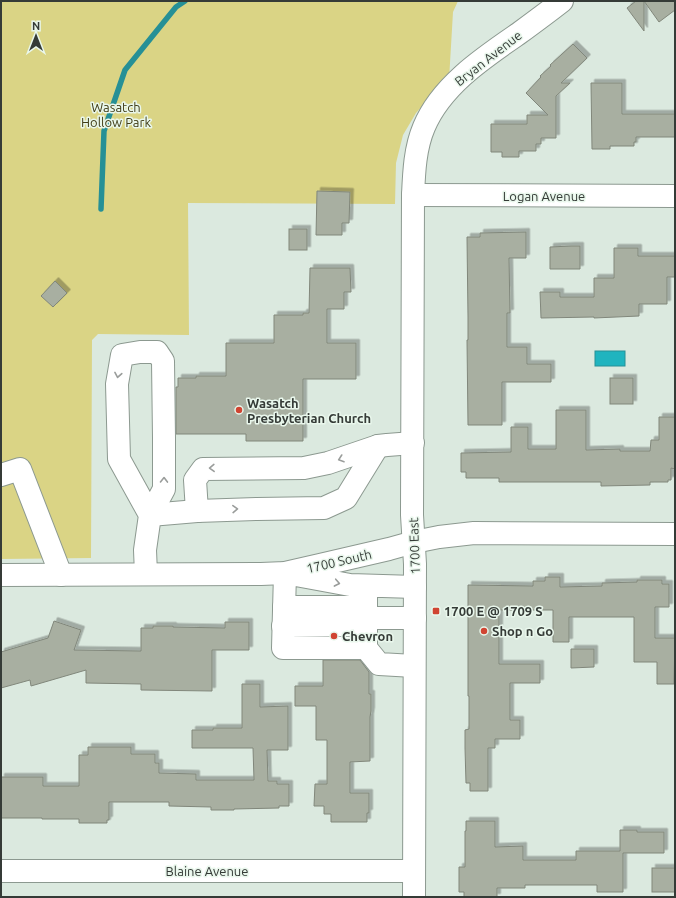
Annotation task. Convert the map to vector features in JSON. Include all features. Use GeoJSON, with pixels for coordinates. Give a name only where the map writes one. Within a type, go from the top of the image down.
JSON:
{"type":"FeatureCollection","features":[{"type":"Feature","properties":{"kind":"street","name":"Bryan Avenue"},"geometry":{"type":"LineString","coordinates":[[413,195],[416,151],[424,126],[437,104],[457,81],[486,56],[541,18],[562,1]]}},
{"type":"Feature","properties":{"kind":"street","name":"Logan Avenue"},"geometry":{"type":"LineString","coordinates":[[413,195],[675,196]]}},
{"type":"Feature","properties":{"kind":"street","name":"1700 East"},"geometry":{"type":"LineString","coordinates":[[413,195],[412,515],[415,587],[414,897]]}},
{"type":"Feature","properties":{"kind":"street"},"geometry":{"type":"LineString","coordinates":[[146,574],[145,550],[150,515],[164,489],[163,361],[157,352],[140,352],[122,355],[117,384],[119,459],[150,515]]}},
{"type":"Feature","properties":{"kind":"street"},"geometry":{"type":"LineString","coordinates":[[196,511],[195,480],[203,469],[304,468],[328,463],[378,446],[413,443]]}},
{"type":"Feature","properties":{"kind":"street"},"geometry":{"type":"LineString","coordinates":[[150,515],[196,511],[324,508],[346,498],[378,446]]}},
{"type":"Feature","properties":{"kind":"street"},"geometry":{"type":"LineString","coordinates":[[1,475],[20,469],[61,575]]}},
{"type":"Feature","properties":{"kind":"street","name":"1700 South"},"geometry":{"type":"LineString","coordinates":[[1,575],[285,573],[414,542],[439,537],[474,533],[675,534]]}},
{"type":"Feature","properties":{"kind":"street"},"geometry":{"type":"LineString","coordinates":[[366,648],[283,648],[285,573],[350,585],[366,609],[366,648],[379,664],[414,666]]}},
{"type":"Feature","properties":{"kind":"street"},"geometry":{"type":"LineString","coordinates":[[366,609],[415,587]]}},
{"type":"Feature","properties":{"kind":"street"},"geometry":{"type":"LineString","coordinates":[[284,617],[366,609],[415,618]]}},
{"type":"Feature","properties":{"kind":"street","name":"Blaine Avenue"},"geometry":{"type":"LineString","coordinates":[[1,871],[414,871]]}},
{"type":"Feature","properties":{"kind":"green space","name":"Wasatch Hollow Park"},"geometry":{"type":"Polygon","coordinates":[[[1,1],[458,1],[453,12],[449,80],[430,97],[416,113],[403,135],[396,163],[395,204],[188,203],[189,335],[98,334],[92,340],[91,558],[1,559],[1,1]]]}},
{"type":"Feature","properties":{"kind":"water"},"geometry":{"type":"Polygon","coordinates":[[[595,351],[625,351],[625,366],[595,366],[595,351]]]}},
{"type":"Feature","properties":{"kind":"building"},"geometry":{"type":"Polygon","coordinates":[[[636,1],[644,1],[644,31],[627,8],[636,1]]]}},
{"type":"Feature","properties":{"kind":"building"},"geometry":{"type":"Polygon","coordinates":[[[644,1],[675,1],[675,10],[659,22],[644,1]]]}},
{"type":"Feature","properties":{"kind":"building"},"geometry":{"type":"Polygon","coordinates":[[[573,44],[587,58],[561,83],[570,83],[556,96],[556,138],[541,138],[541,144],[536,144],[536,151],[519,151],[519,157],[502,157],[502,152],[491,152],[491,124],[527,124],[527,115],[548,115],[526,93],[541,77],[540,76],[551,66],[550,65],[573,44]]]}},
{"type":"Feature","properties":{"kind":"building"},"geometry":{"type":"Polygon","coordinates":[[[591,83],[622,83],[622,114],[675,114],[675,137],[636,137],[634,146],[610,146],[610,149],[592,149],[591,83]]]}},
{"type":"Feature","properties":{"kind":"building"},"geometry":{"type":"Polygon","coordinates":[[[317,191],[350,192],[349,223],[342,223],[342,235],[316,235],[317,191]]]}},
{"type":"Feature","properties":{"kind":"building"},"geometry":{"type":"Polygon","coordinates":[[[289,229],[307,229],[307,250],[289,250],[289,229]]]}},
{"type":"Feature","properties":{"kind":"building"},"geometry":{"type":"Polygon","coordinates":[[[526,232],[526,258],[509,258],[510,313],[507,313],[507,347],[527,347],[527,364],[551,364],[551,382],[502,382],[502,425],[468,425],[467,237],[480,237],[480,233],[526,232]]]}},
{"type":"Feature","properties":{"kind":"building"},"geometry":{"type":"Polygon","coordinates":[[[580,246],[580,269],[550,269],[550,247],[580,246]]]}},
{"type":"Feature","properties":{"kind":"building"},"geometry":{"type":"Polygon","coordinates":[[[614,248],[638,248],[638,256],[675,256],[675,277],[667,277],[667,304],[639,304],[639,316],[541,318],[540,292],[560,292],[560,297],[594,297],[594,278],[614,278],[614,248]]]}},
{"type":"Feature","properties":{"kind":"building","name":"Wasatch Presbyterian Church"},"geometry":{"type":"Polygon","coordinates":[[[310,268],[350,268],[351,292],[344,292],[344,309],[327,309],[327,343],[356,343],[356,379],[303,379],[303,441],[246,441],[246,434],[176,434],[176,387],[178,387],[178,378],[196,378],[196,376],[226,376],[226,343],[274,343],[274,315],[303,315],[303,313],[309,313],[310,268]]]}},
{"type":"Feature","properties":{"kind":"building"},"geometry":{"type":"Polygon","coordinates":[[[55,281],[67,293],[53,307],[41,296],[55,281]]]}},
{"type":"Feature","properties":{"kind":"building"},"geometry":{"type":"Polygon","coordinates":[[[610,378],[633,378],[633,404],[610,404],[610,378]]]}},
{"type":"Feature","properties":{"kind":"building"},"geometry":{"type":"Polygon","coordinates":[[[556,410],[586,410],[586,450],[620,449],[620,451],[650,451],[651,440],[659,440],[659,417],[675,417],[675,469],[671,468],[671,480],[668,480],[668,482],[650,482],[650,485],[601,486],[601,482],[499,482],[499,478],[466,478],[466,472],[461,472],[461,453],[511,452],[511,427],[528,427],[528,449],[556,449],[556,410]]]}},
{"type":"Feature","properties":{"kind":"building"},"geometry":{"type":"Polygon","coordinates":[[[545,577],[560,577],[560,587],[602,586],[602,583],[637,582],[637,580],[662,580],[662,584],[669,584],[669,607],[655,607],[655,638],[675,638],[674,684],[657,684],[657,662],[634,662],[634,617],[569,617],[569,642],[553,642],[553,610],[499,610],[499,664],[540,664],[540,683],[510,683],[510,720],[520,720],[520,739],[495,739],[495,748],[488,748],[488,791],[470,791],[470,783],[466,783],[465,748],[465,730],[469,729],[468,585],[533,586],[533,581],[545,581],[545,577]]]}},
{"type":"Feature","properties":{"kind":"building"},"geometry":{"type":"Polygon","coordinates":[[[54,621],[81,630],[74,650],[141,651],[141,628],[153,628],[153,626],[173,626],[225,628],[225,622],[249,622],[249,650],[212,650],[212,691],[141,690],[141,684],[86,683],[86,670],[31,686],[30,680],[1,688],[1,652],[48,638],[54,621]]]}},
{"type":"Feature","properties":{"kind":"building"},"geometry":{"type":"Polygon","coordinates":[[[571,649],[594,649],[594,667],[571,668],[571,649]]]}},
{"type":"Feature","properties":{"kind":"building"},"geometry":{"type":"Polygon","coordinates":[[[323,660],[360,660],[369,672],[369,694],[371,694],[370,761],[350,762],[350,793],[369,793],[369,813],[367,813],[367,822],[331,822],[331,814],[324,814],[324,806],[314,806],[315,784],[327,784],[327,740],[316,740],[316,706],[295,706],[295,686],[323,686],[323,660]]]}},
{"type":"Feature","properties":{"kind":"building"},"geometry":{"type":"Polygon","coordinates":[[[242,684],[260,684],[260,707],[288,706],[288,750],[267,750],[268,781],[277,781],[277,784],[289,784],[289,806],[279,806],[279,808],[211,810],[211,807],[169,806],[169,802],[109,802],[109,820],[107,820],[107,823],[79,823],[79,819],[1,818],[1,777],[43,777],[43,786],[79,786],[79,755],[88,755],[88,747],[131,747],[131,754],[155,754],[155,763],[159,763],[159,773],[196,774],[196,780],[254,780],[253,748],[192,748],[192,730],[242,728],[242,684]]]}},
{"type":"Feature","properties":{"kind":"building"},"geometry":{"type":"Polygon","coordinates":[[[466,821],[495,821],[495,847],[523,846],[523,860],[576,860],[576,851],[620,851],[620,830],[637,830],[637,832],[664,832],[664,853],[623,853],[623,892],[597,892],[597,885],[525,885],[525,888],[497,888],[497,897],[464,897],[464,892],[459,892],[459,867],[465,867],[466,821]]]}},
{"type":"Feature","properties":{"kind":"building"},"geometry":{"type":"Polygon","coordinates":[[[652,868],[675,868],[675,892],[652,892],[652,868]]]}},
{"type":"Feature","properties":{"kind":"waterway"},"geometry":{"type":"LineString","coordinates":[[101,209],[104,131],[125,70],[176,7],[185,1]]}},
{"type":"Feature","properties":{"kind":"place","name":"Wasatch Presbyterian Church"},"geometry":{"type":"Point","coordinates":[239,410]}},
{"type":"Feature","properties":{"kind":"place","name":"1700 E @ 1709 S"},"geometry":{"type":"Point","coordinates":[436,611]}},
{"type":"Feature","properties":{"kind":"place","name":"Shop n Go"},"geometry":{"type":"Point","coordinates":[484,631]}},
{"type":"Feature","properties":{"kind":"place","name":"Chevron"},"geometry":{"type":"Point","coordinates":[334,636]}}]}
